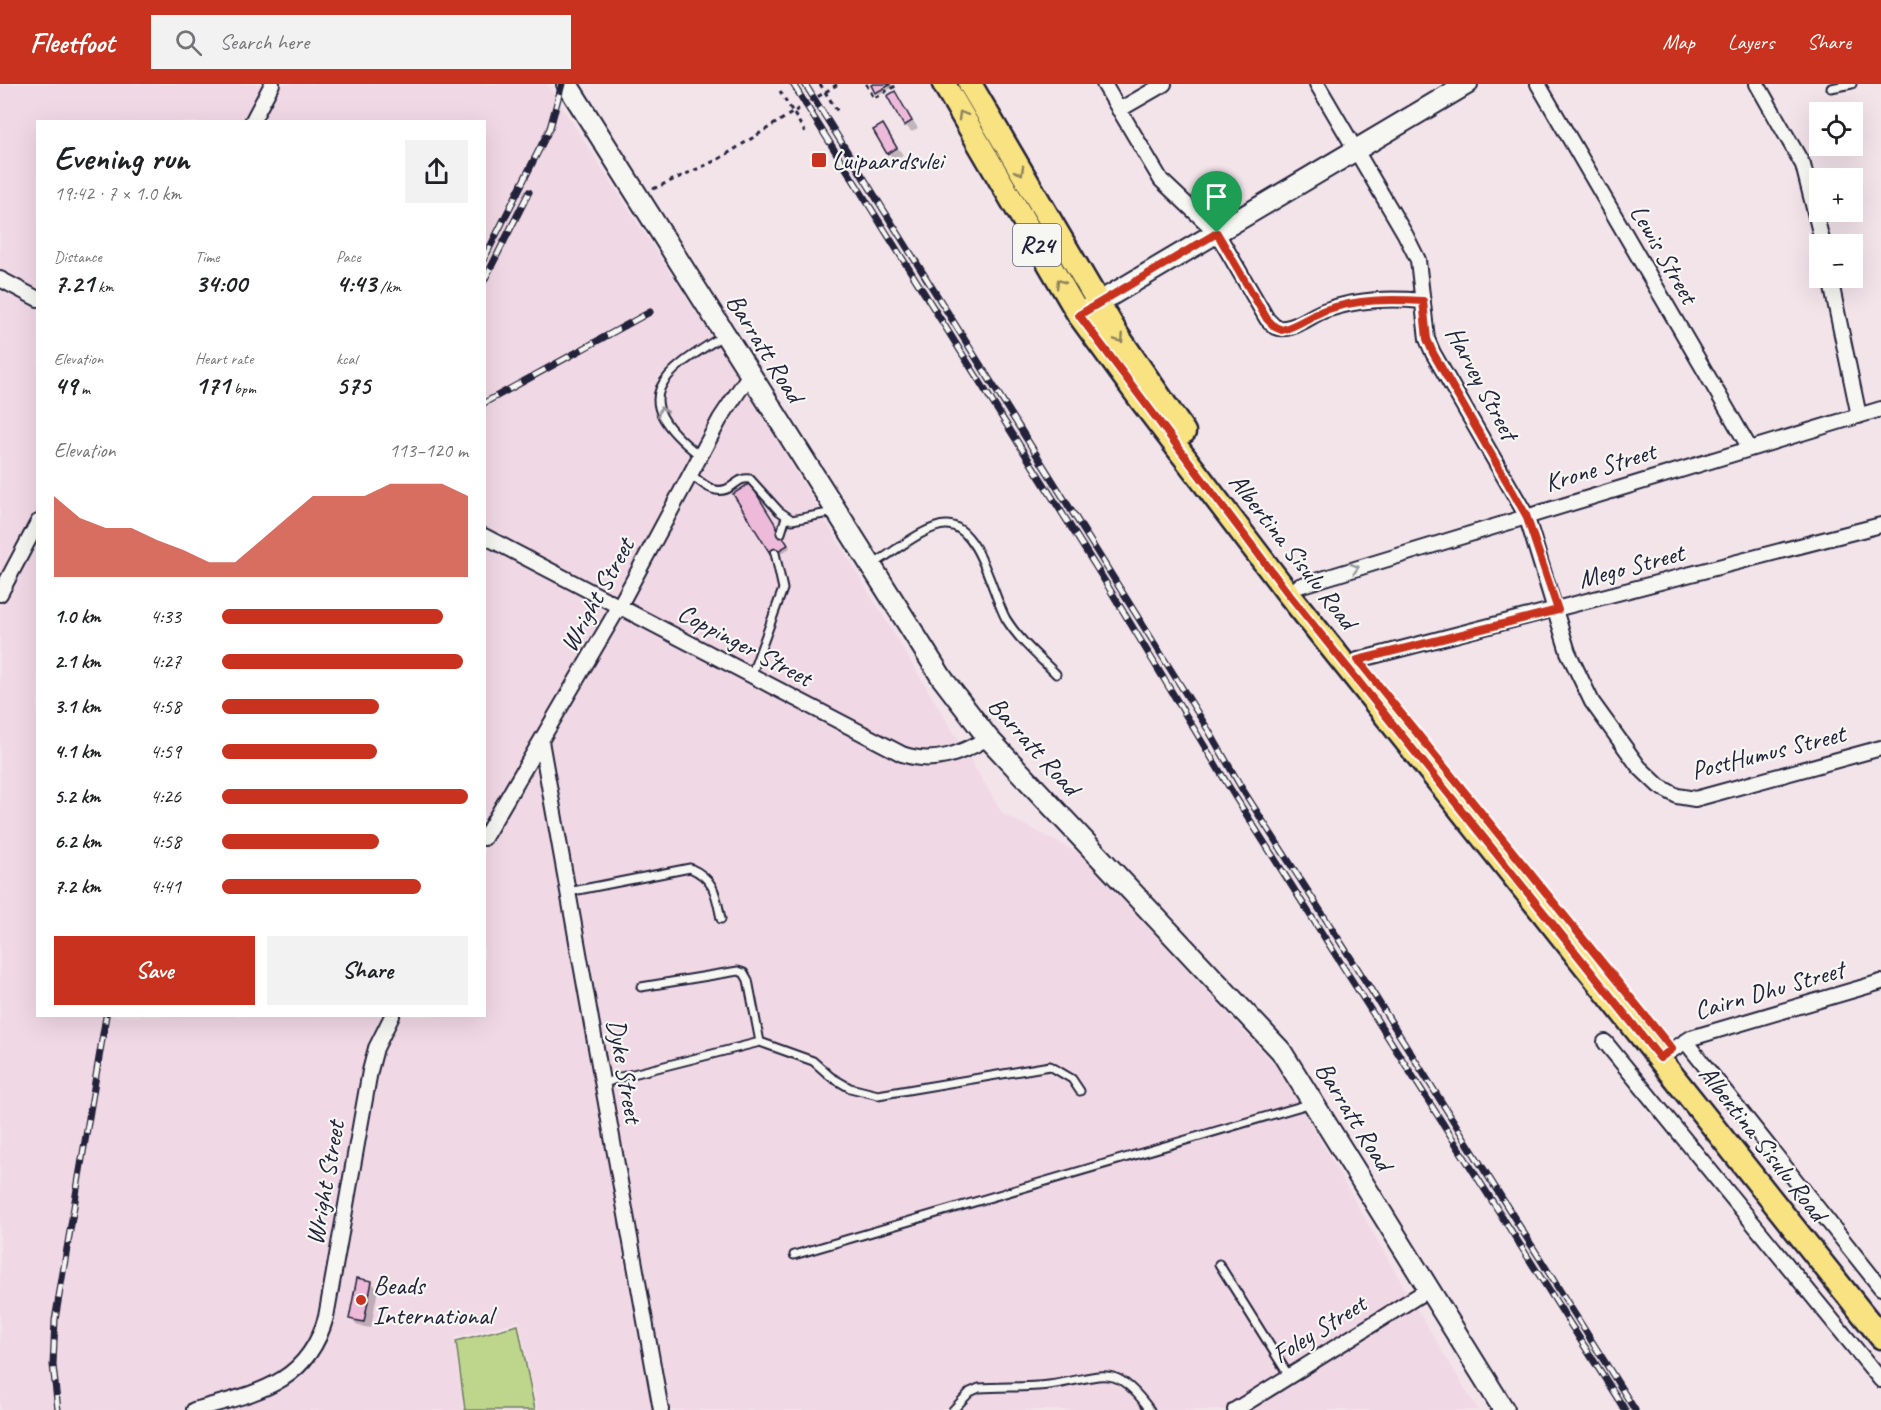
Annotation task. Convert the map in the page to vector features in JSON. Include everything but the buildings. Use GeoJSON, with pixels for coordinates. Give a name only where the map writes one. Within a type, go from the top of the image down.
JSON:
{"type":"FeatureCollection","features":[{"type":"Feature","properties":{"kind":"main road","name":"Barratt Road"},"geometry":{"type":"LineString","coordinates":[[567,84],[942,678],[988,738],[1281,1052],[1504,1410]]}},
{"type":"Feature","properties":{"kind":"main road","name":"Albertina Sisulu Road"},"geometry":{"type":"LineString","coordinates":[[970,84],[1088,309],[1154,391],[1299,586],[1352,663]]}},
{"type":"Feature","properties":{"kind":"main road"},"geometry":{"type":"LineString","coordinates":[[1088,309],[1467,84]]}},
{"type":"Feature","properties":{"kind":"main road","name":"Albertina Sisulu Road"},"geometry":{"type":"LineString","coordinates":[[946,85],[1088,309],[1280,583],[1352,663],[1672,1049],[1877,1325]]}},
{"type":"Feature","properties":{"kind":"main road","name":"Albertina Sisulu Road"},"geometry":{"type":"LineString","coordinates":[[1672,1049],[1794,1228],[1877,1325]]}},
{"type":"Feature","properties":{"kind":"street"},"geometry":{"type":"LineString","coordinates":[[253,120],[272,84]]}},
{"type":"Feature","properties":{"kind":"street"},"geometry":{"type":"LineString","coordinates":[[1104,84],[1161,180],[1217,233],[1267,319],[1275,327],[1282,330],[1323,311],[1346,304],[1386,298],[1423,301]]}},
{"type":"Feature","properties":{"kind":"street"},"geometry":{"type":"LineString","coordinates":[[1119,110],[1164,84]]}},
{"type":"Feature","properties":{"kind":"street","name":"Harvey Street"},"geometry":{"type":"LineString","coordinates":[[1317,84],[1357,150],[1418,260],[1427,339],[1526,515],[1558,610]]}},
{"type":"Feature","properties":{"kind":"street","name":"Lewis Street"},"geometry":{"type":"LineString","coordinates":[[1538,84],[1749,447]]}},
{"type":"Feature","properties":{"kind":"street"},"geometry":{"type":"LineString","coordinates":[[1757,84],[1803,165],[1820,234]]}},
{"type":"Feature","properties":{"kind":"street"},"geometry":{"type":"LineString","coordinates":[[0,279],[36,298]]}},
{"type":"Feature","properties":{"kind":"street"},"geometry":{"type":"LineString","coordinates":[[1832,288],[1859,416]]}},
{"type":"Feature","properties":{"kind":"street","name":"Wright Street"},"geometry":{"type":"LineString","coordinates":[[486,835],[619,607],[699,455],[750,374]]}},
{"type":"Feature","properties":{"kind":"street","name":"Krone Street"},"geometry":{"type":"LineString","coordinates":[[1299,586],[1749,447],[1881,409]]}},
{"type":"Feature","properties":{"kind":"street","name":"Mego Street"},"geometry":{"type":"LineString","coordinates":[[1352,663],[1881,525]]}},
{"type":"Feature","properties":{"kind":"street"},"geometry":{"type":"LineString","coordinates":[[0,594],[36,526]]}},
{"type":"Feature","properties":{"kind":"street","name":"Coppinger Street"},"geometry":{"type":"LineString","coordinates":[[486,537],[910,757],[924,759],[948,757],[988,738]]}},
{"type":"Feature","properties":{"kind":"street","name":"PostHumus Street"},"geometry":{"type":"LineString","coordinates":[[1558,610],[1568,652],[1579,679],[1607,726],[1639,766],[1659,786],[1677,796],[1695,799],[1712,796],[1881,747]]}},
{"type":"Feature","properties":{"kind":"street","name":"Dyke Street"},"geometry":{"type":"LineString","coordinates":[[541,741],[661,1410]]}},
{"type":"Feature","properties":{"kind":"street","name":"Cairn Dhu Street"},"geometry":{"type":"LineString","coordinates":[[1672,1049],[1881,982]]}},
{"type":"Feature","properties":{"kind":"street","name":"Wright Street"},"geometry":{"type":"LineString","coordinates":[[194,1410],[273,1386],[297,1369],[307,1358],[321,1334],[326,1317],[370,1071],[376,1048],[392,1017]]}},
{"type":"Feature","properties":{"kind":"street"},"geometry":{"type":"LineString","coordinates":[[1605,1042],[1881,1380]]}},
{"type":"Feature","properties":{"kind":"street"},"geometry":{"type":"LineString","coordinates":[[1672,1049],[1881,1288]]}},
{"type":"Feature","properties":{"kind":"street"},"geometry":{"type":"LineString","coordinates":[[1772,1247],[1794,1228]]}},
{"type":"Feature","properties":{"kind":"street","name":"Foley Street"},"geometry":{"type":"LineString","coordinates":[[1235,1410],[1429,1289]]}},
{"type":"Feature","properties":{"kind":"street"},"geometry":{"type":"LineString","coordinates":[[1849,1341],[1877,1325]]}},
{"type":"Feature","properties":{"kind":"lane"},"geometry":{"type":"LineString","coordinates":[[1831,88],[1852,84]]}},
{"type":"Feature","properties":{"kind":"lane"},"geometry":{"type":"LineString","coordinates":[[699,455],[674,435],[663,415],[657,396],[662,382],[672,370],[725,335]]}},
{"type":"Feature","properties":{"kind":"lane"},"geometry":{"type":"LineString","coordinates":[[689,473],[717,491],[724,491],[739,481],[750,479],[786,517],[799,520],[836,511]]}},
{"type":"Feature","properties":{"kind":"lane"},"geometry":{"type":"LineString","coordinates":[[781,533],[786,517]]}},
{"type":"Feature","properties":{"kind":"lane"},"geometry":{"type":"LineString","coordinates":[[872,566],[936,527],[957,527],[969,536],[1006,618],[1020,639],[1056,674]]}},
{"type":"Feature","properties":{"kind":"lane"},"geometry":{"type":"LineString","coordinates":[[752,676],[783,589],[775,553]]}},
{"type":"Feature","properties":{"kind":"lane"},"geometry":{"type":"LineString","coordinates":[[568,892],[690,868],[703,873],[713,883],[721,920]]}},
{"type":"Feature","properties":{"kind":"lane"},"geometry":{"type":"LineString","coordinates":[[641,987],[738,971],[744,973],[748,980],[760,1042]]}},
{"type":"Feature","properties":{"kind":"lane"},"geometry":{"type":"LineString","coordinates":[[603,1084],[621,1077],[760,1042],[813,1061],[831,1077],[850,1088],[878,1095],[1050,1066],[1072,1079],[1080,1091]]}},
{"type":"Feature","properties":{"kind":"lane"},"geometry":{"type":"LineString","coordinates":[[794,1256],[1314,1103]]}},
{"type":"Feature","properties":{"kind":"lane"},"geometry":{"type":"LineString","coordinates":[[1219,1264],[1289,1376]]}},
{"type":"Feature","properties":{"kind":"lane"},"geometry":{"type":"LineString","coordinates":[[953,1410],[970,1392],[979,1388],[1049,1385],[1099,1374],[1119,1378],[1136,1390],[1150,1410]]}},
{"type":"Feature","properties":{"kind":"path"},"geometry":{"type":"LineString","coordinates":[[820,84],[838,112]]}},
{"type":"Feature","properties":{"kind":"path"},"geometry":{"type":"LineString","coordinates":[[638,196],[719,159],[838,84]]}},
{"type":"Feature","properties":{"kind":"path"},"geometry":{"type":"LineString","coordinates":[[866,84],[874,98],[899,84]]}},
{"type":"Feature","properties":{"kind":"path"},"geometry":{"type":"LineString","coordinates":[[780,91],[805,132]]}},
{"type":"Feature","properties":{"kind":"shaded area"},"geometry":{"type":"Polygon","coordinates":[[[0,84],[547,84],[743,384],[1003,814],[1079,853],[1280,1070],[1408,1294],[1478,1410],[538,1410],[519,1321],[454,1338],[463,1410],[0,1410],[0,84]]]}},
{"type":"Feature","properties":{"kind":"green space"},"geometry":{"type":"Polygon","coordinates":[[[518,1325],[535,1410],[465,1410],[456,1341],[518,1325]]]}},
{"type":"Feature","properties":{"kind":"railway"},"geometry":{"type":"LineString","coordinates":[[486,255],[550,128],[562,84]]}},
{"type":"Feature","properties":{"kind":"railway"},"geometry":{"type":"LineString","coordinates":[[793,84],[1106,583],[1234,795],[1625,1410]]}},
{"type":"Feature","properties":{"kind":"railway"},"geometry":{"type":"LineString","coordinates":[[805,84],[1209,731],[1241,787],[1635,1410]]}},
{"type":"Feature","properties":{"kind":"railway"},"geometry":{"type":"LineString","coordinates":[[486,277],[529,192]]}},
{"type":"Feature","properties":{"kind":"railway"},"geometry":{"type":"LineString","coordinates":[[486,402],[650,312]]}},
{"type":"Feature","properties":{"kind":"railway"},"geometry":{"type":"LineString","coordinates":[[58,1410],[53,1365],[55,1320],[106,1017]]}},
{"type":"Feature","properties":{"kind":"place","name":"Luipaardsvlei"},"geometry":{"type":"Point","coordinates":[819,160]}},
{"type":"Feature","properties":{"kind":"place","name":"Beads International"},"geometry":{"type":"Point","coordinates":[361,1300]}},
{"type":"Feature","properties":{"kind":"route"},"geometry":{"type":"LineString","coordinates":[[1217,233],[1267,319],[1282,330],[1323,311],[1365,300],[1386,298],[1423,301],[1427,339],[1433,353],[1526,515],[1558,610],[1358,660],[1672,1049],[1660,1058],[1287,592],[1079,315],[1217,233]]}}]}
